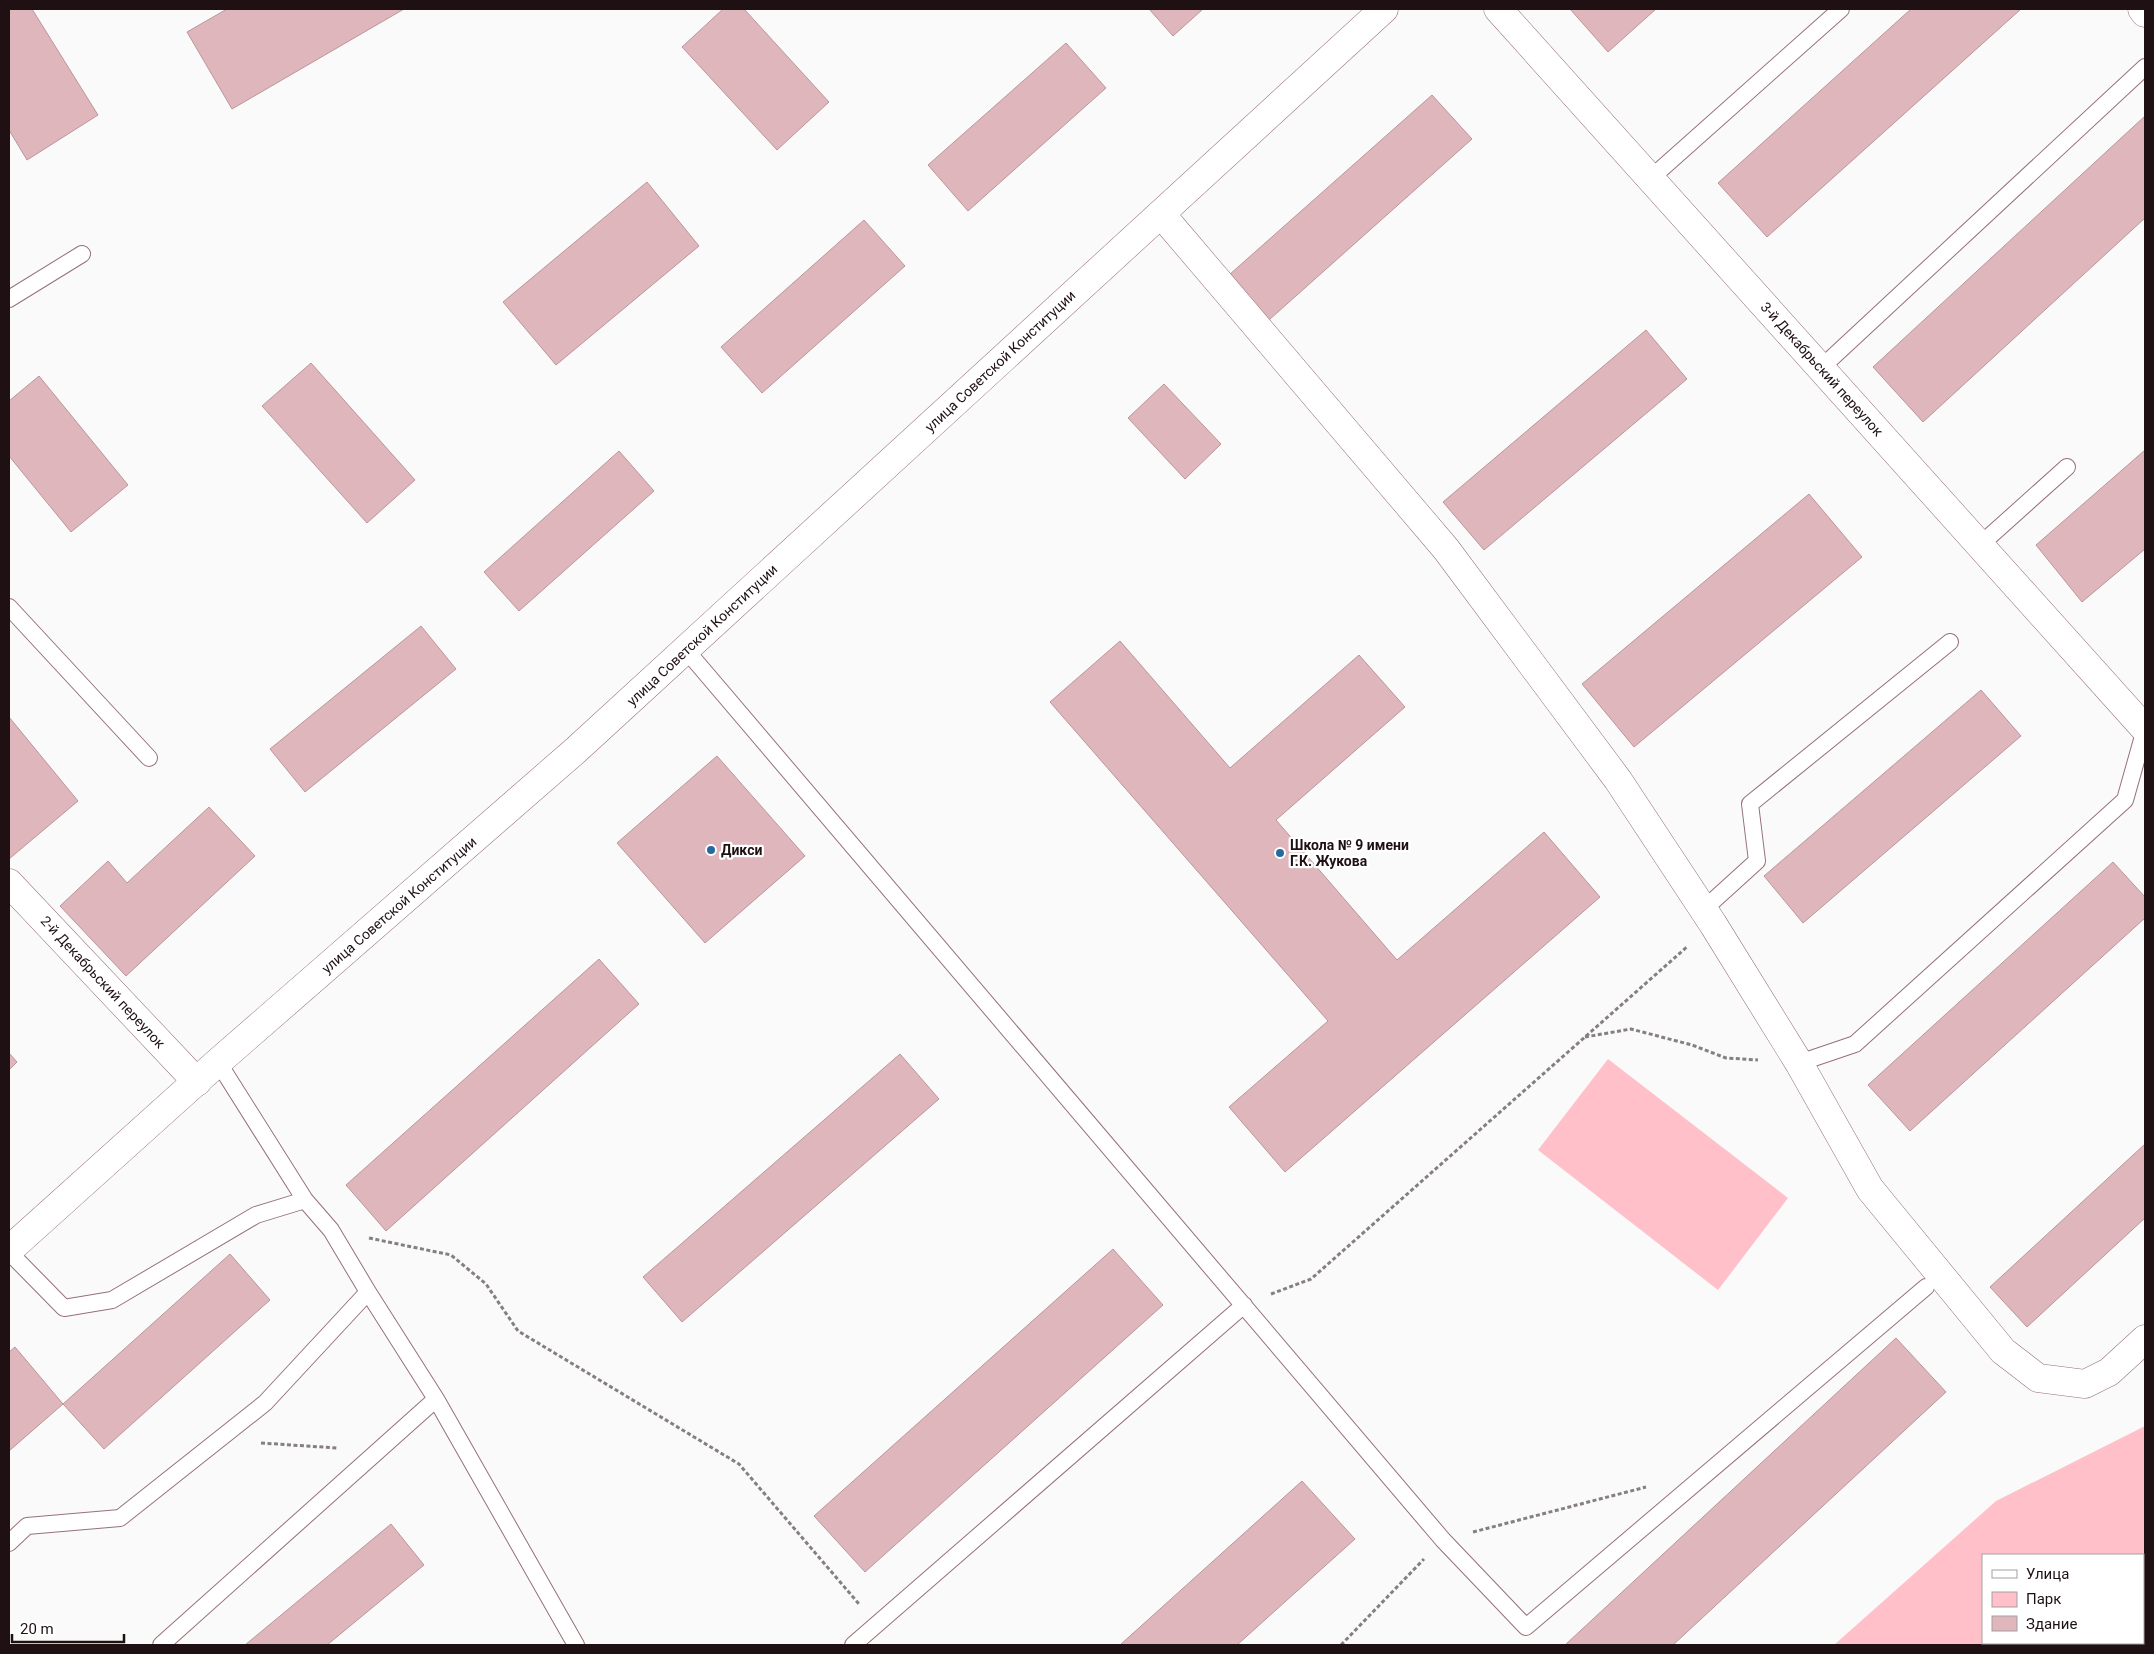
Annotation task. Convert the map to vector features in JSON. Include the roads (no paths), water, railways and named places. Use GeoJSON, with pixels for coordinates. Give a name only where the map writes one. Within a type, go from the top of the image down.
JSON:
{"type":"FeatureCollection","features":[{"type":"Feature","properties":{"kind":"street","name":"улица Советской Конституции"},"geometry":{"type":"LineString","coordinates":[[9,1251],[218,1062],[576,750],[1384,9]]}},
{"type":"Feature","properties":{"kind":"street","name":"3-й Декабрьский переулок"},"geometry":{"type":"LineString","coordinates":[[1498,9],[2145,729]]}},
{"type":"Feature","properties":{"kind":"street"},"geometry":{"type":"LineString","coordinates":[[2142,9],[2145,12]]}},
{"type":"Feature","properties":{"kind":"street"},"geometry":{"type":"LineString","coordinates":[[1161,214],[1446,549],[1618,780],[1708,917],[1799,1063],[1870,1189],[2003,1351],[2038,1378],[2085,1384],[2109,1372],[2145,1338]]}},
{"type":"Feature","properties":{"kind":"street","name":"2-й Декабрьский переулок"},"geometry":{"type":"LineString","coordinates":[[9,883],[197,1082]]}},
{"type":"Feature","properties":{"kind":"lane"},"geometry":{"type":"LineString","coordinates":[[1650,179],[1841,9]]}},
{"type":"Feature","properties":{"kind":"lane"},"geometry":{"type":"LineString","coordinates":[[1821,368],[2145,67]]}},
{"type":"Feature","properties":{"kind":"lane"},"geometry":{"type":"LineString","coordinates":[[9,298],[82,254]]}},
{"type":"Feature","properties":{"kind":"lane"},"geometry":{"type":"LineString","coordinates":[[1980,545],[2067,467]]}},
{"type":"Feature","properties":{"kind":"lane"},"geometry":{"type":"LineString","coordinates":[[9,607],[148,758]]}},
{"type":"Feature","properties":{"kind":"lane"},"geometry":{"type":"LineString","coordinates":[[1708,917],[1757,861],[1750,804],[1950,642]]}},
{"type":"Feature","properties":{"kind":"lane"},"geometry":{"type":"LineString","coordinates":[[686,650],[1443,1540],[1526,1627],[1926,1287]]}},
{"type":"Feature","properties":{"kind":"lane"},"geometry":{"type":"LineString","coordinates":[[1799,1063],[1855,1044],[2125,800],[2145,729]]}},
{"type":"Feature","properties":{"kind":"lane"},"geometry":{"type":"LineString","coordinates":[[218,1062],[305,1200],[331,1230],[436,1399],[576,1645]]}},
{"type":"Feature","properties":{"kind":"lane"},"geometry":{"type":"LineString","coordinates":[[9,1251],[64,1308],[112,1300],[256,1215],[305,1200]]}},
{"type":"Feature","properties":{"kind":"lane"},"geometry":{"type":"LineString","coordinates":[[9,1543],[27,1526],[120,1518],[265,1403],[368,1292]]}},
{"type":"Feature","properties":{"kind":"lane"},"geometry":{"type":"LineString","coordinates":[[853,1645],[1244,1304]]}},
{"type":"Feature","properties":{"kind":"lane"},"geometry":{"type":"LineString","coordinates":[[161,1645],[436,1399]]}},
{"type":"Feature","properties":{"kind":"place","name":"Дикси"},"geometry":{"type":"Point","coordinates":[711,850]}},
{"type":"Feature","properties":{"kind":"place","name":"Школа № 9 имени Г.К. Жукова"},"geometry":{"type":"Point","coordinates":[1280,853]}}]}
